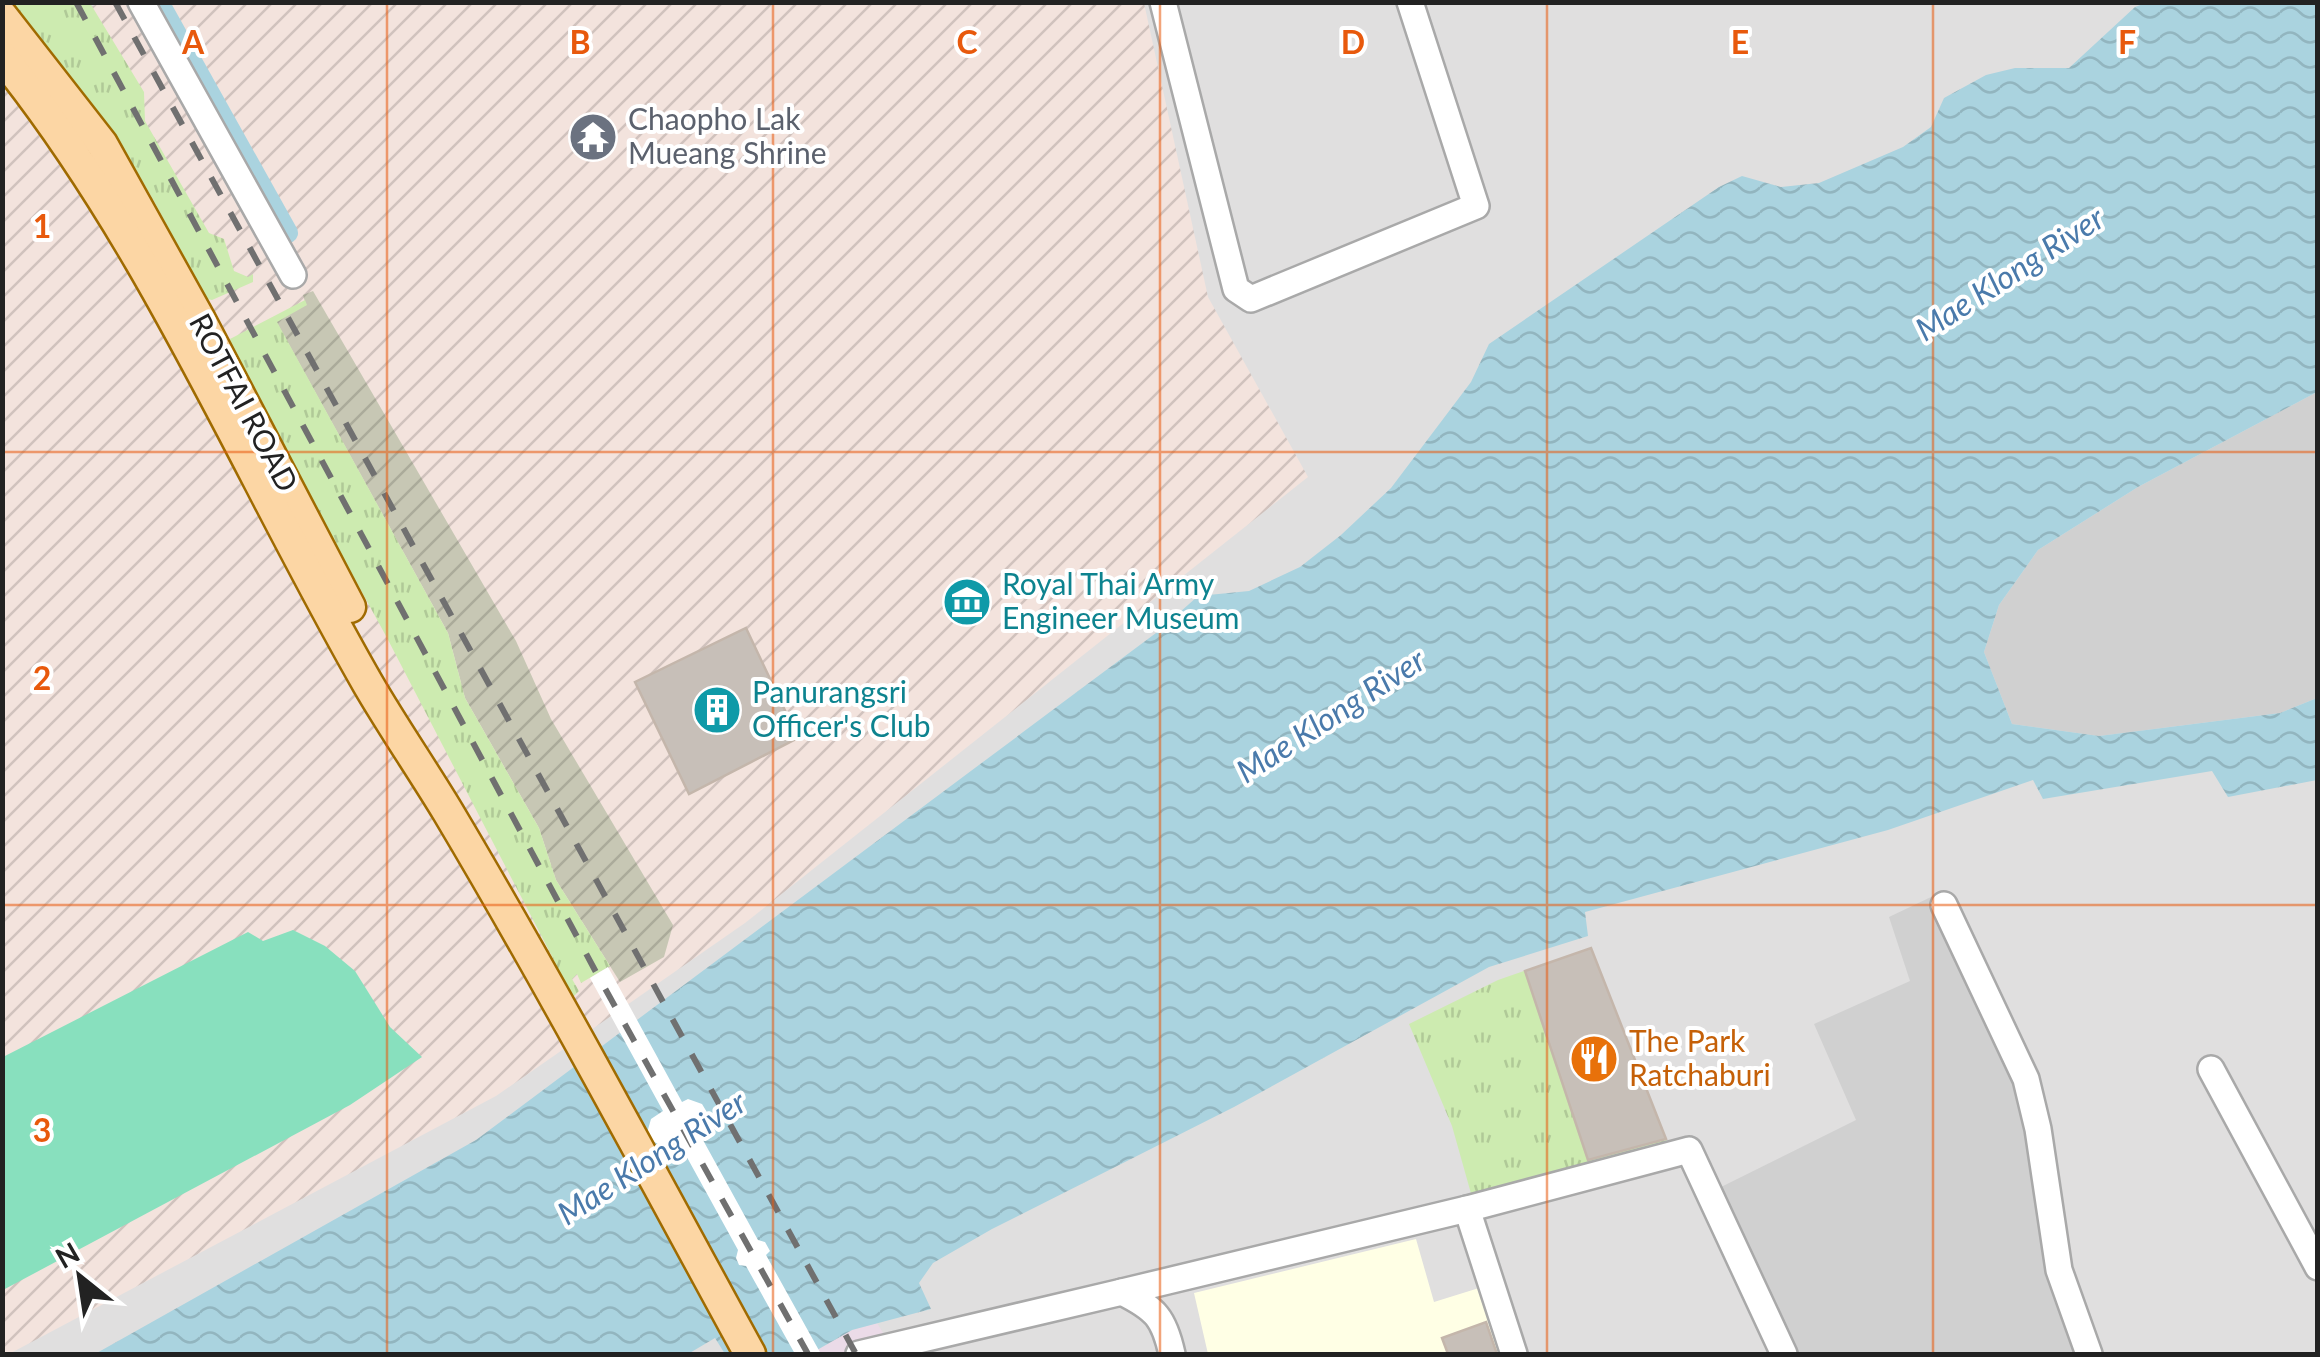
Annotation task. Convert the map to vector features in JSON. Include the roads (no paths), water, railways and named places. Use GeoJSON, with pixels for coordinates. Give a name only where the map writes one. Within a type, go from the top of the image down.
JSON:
{"type":"FeatureCollection","features":[{"type":"Feature","properties":{"kind":"main road","name":"ROTFAI ROAD"},"geometry":{"type":"LineString","coordinates":[[2,16],[102,144],[153,234],[376,656],[448,812]]}},
{"type":"Feature","properties":{"kind":"main road","name":"ROTFAI ROAD"},"geometry":{"type":"LineString","coordinates":[[2,57],[39,102],[178,329],[368,685],[448,812],[534,962],[750,1354]]}},
{"type":"Feature","properties":{"kind":"street"},"geometry":{"type":"LineString","coordinates":[[142,2],[293,275]]}},
{"type":"Feature","properties":{"kind":"street"},"geometry":{"type":"LineString","coordinates":[[1163,2],[1236,288],[1251,299],[1476,206],[1410,2]]}},
{"type":"Feature","properties":{"kind":"street"},"geometry":{"type":"LineString","coordinates":[[1944,905],[2026,1079],[2038,1128],[2059,1270],[2089,1354]]}},
{"type":"Feature","properties":{"kind":"street"},"geometry":{"type":"LineString","coordinates":[[2211,1069],[2318,1266]]}},
{"type":"Feature","properties":{"kind":"street"},"geometry":{"type":"LineString","coordinates":[[859,1354],[1467,1209],[1689,1150],[1784,1354]]}},
{"type":"Feature","properties":{"kind":"street"},"geometry":{"type":"LineString","coordinates":[[1467,1209],[1514,1354]]}},
{"type":"Feature","properties":{"kind":"street"},"geometry":{"type":"LineString","coordinates":[[1122,1292],[1146,1304],[1165,1324],[1172,1354]]}},
{"type":"Feature","properties":{"kind":"water","name":"Mae Klong River"},"geometry":{"type":"Polygon","coordinates":[[[2146,3],[2317,3],[2317,392],[2138,487],[2038,550],[1999,605],[1984,652],[2012,724],[2099,736],[2280,713],[2317,698],[2317,780],[2228,797],[2212,771],[2043,799],[2033,780],[1888,830],[1585,912],[1588,936],[1489,967],[1234,1107],[992,1229],[933,1263],[919,1283],[931,1309],[852,1330],[810,1354],[725,1354],[715,1338],[688,1354],[95,1354],[476,1140],[1160,630],[1198,596],[1249,591],[1300,567],[1391,488],[1471,382],[1489,344],[1719,187],[1742,176],[1781,187],[1819,183],[1903,147],[1931,127],[1944,98],[1986,75],[2015,68],[2069,68],[2135,7],[2146,3]]]}},
{"type":"Feature","properties":{"kind":"waterway"},"geometry":{"type":"LineString","coordinates":[[159,2],[288,233]]}},
{"type":"Feature","properties":{"kind":"railway"},"geometry":{"type":"LineString","coordinates":[[76,2],[597,974],[808,1354]]}},
{"type":"Feature","properties":{"kind":"railway"},"geometry":{"type":"LineString","coordinates":[[115,2],[856,1354]]}},
{"type":"Feature","properties":{"kind":"place","name":"Chaopho Lak Mueang Shrine"},"geometry":{"type":"Point","coordinates":[593,137]}},
{"type":"Feature","properties":{"kind":"place","name":"Royal Thai Army Engineer Museum"},"geometry":{"type":"Point","coordinates":[967,602]}},
{"type":"Feature","properties":{"kind":"place","name":"Panurangsri Officer's Club"},"geometry":{"type":"Point","coordinates":[717,710]}},
{"type":"Feature","properties":{"kind":"place","name":"The Park Ratchaburi"},"geometry":{"type":"Point","coordinates":[1594,1059]}}]}
